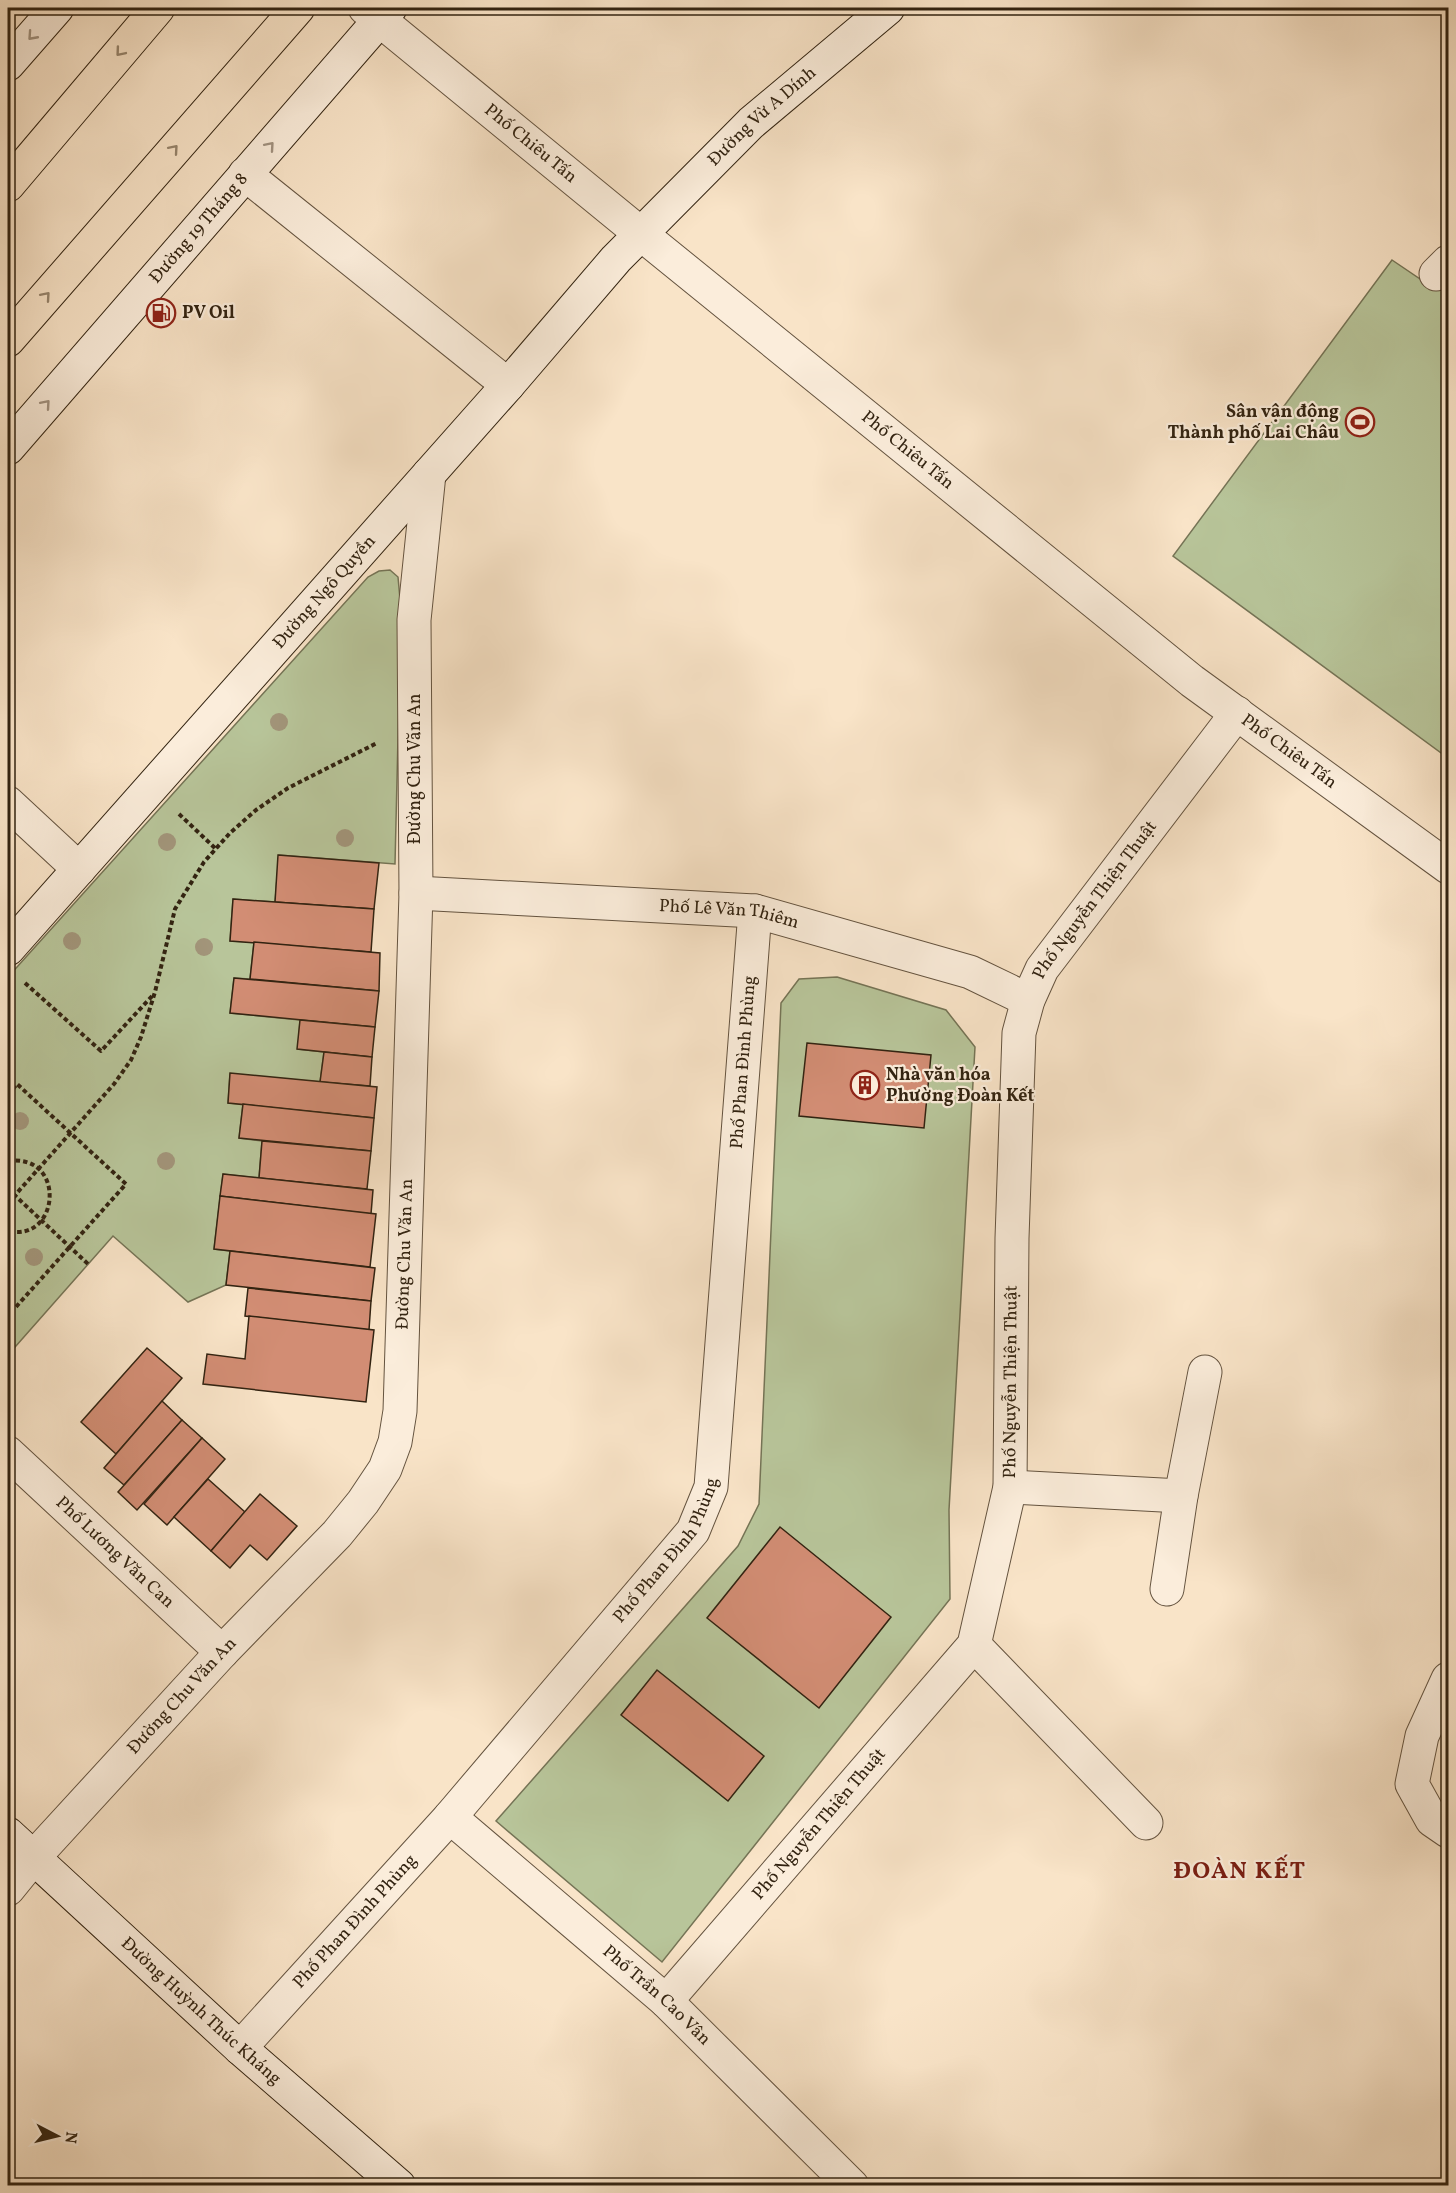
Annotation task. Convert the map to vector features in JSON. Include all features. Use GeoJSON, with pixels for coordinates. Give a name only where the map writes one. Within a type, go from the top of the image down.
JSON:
{"type":"FeatureCollection","features":[{"type":"Feature","properties":{"kind":"highway"},"geometry":{"type":"LineString","coordinates":[[8,185],[158,8]]}},
{"type":"Feature","properties":{"kind":"highway"},"geometry":{"type":"LineString","coordinates":[[8,340],[298,8]]}},
{"type":"Feature","properties":{"kind":"street"},"geometry":{"type":"LineString","coordinates":[[8,64],[57,8]]}},
{"type":"Feature","properties":{"kind":"street","name":"Đường Vừ A Dính"},"geometry":{"type":"LineString","coordinates":[[641,234],[751,123],[888,8]]}},
{"type":"Feature","properties":{"kind":"street","name":"Phố Chiêu Tấn"},"geometry":{"type":"LineString","coordinates":[[378,12],[641,234],[1192,681],[1449,867]]}},
{"type":"Feature","properties":{"kind":"street","name":"Đường 19 Tháng 8"},"geometry":{"type":"LineString","coordinates":[[8,448],[245,174],[378,12]]}},
{"type":"Feature","properties":{"kind":"street"},"geometry":{"type":"LineString","coordinates":[[245,174],[508,385]]}},
{"type":"Feature","properties":{"kind":"street","name":"Đường Ngô Quyền"},"geometry":{"type":"LineString","coordinates":[[13,963],[79,869],[641,234]]}},
{"type":"Feature","properties":{"kind":"street","name":"Đường Chu Văn An"},"geometry":{"type":"LineString","coordinates":[[8,1889],[34,1857],[222,1652],[337,1533],[363,1502],[385,1469],[395,1442],[400,1411],[416,893],[414,620],[429,474]]}},
{"type":"Feature","properties":{"kind":"street","name":"Phố Nguyễn Thiện Thuật"},"geometry":{"type":"LineString","coordinates":[[666,2001],[974,1645],[1010,1487],[1012,1238],[1019,1033],[1028,1000],[1042,969],[1237,713]]}},
{"type":"Feature","properties":{"kind":"street"},"geometry":{"type":"LineString","coordinates":[[8,803],[79,869]]}},
{"type":"Feature","properties":{"kind":"street","name":"Phố Lê Văn Thiêm"},"geometry":{"type":"LineString","coordinates":[[416,893],[755,911],[970,972],[1028,1000]]}},
{"type":"Feature","properties":{"kind":"street","name":"Phố Phan Đình Phùng"},"geometry":{"type":"LineString","coordinates":[[240,2048],[450,1817],[693,1532],[711,1487],[755,911]]}},
{"type":"Feature","properties":{"kind":"street"},"geometry":{"type":"LineString","coordinates":[[1167,1589],[1181,1496],[1205,1372]]}},
{"type":"Feature","properties":{"kind":"street","name":"Phố Lương Văn Can"},"geometry":{"type":"LineString","coordinates":[[8,1453],[222,1652]]}},
{"type":"Feature","properties":{"kind":"street"},"geometry":{"type":"LineString","coordinates":[[1010,1487],[1181,1496]]}},
{"type":"Feature","properties":{"kind":"street"},"geometry":{"type":"LineString","coordinates":[[974,1645],[1146,1823]]}},
{"type":"Feature","properties":{"kind":"street"},"geometry":{"type":"LineString","coordinates":[[1449,1679],[1422,1736],[1412,1784],[1432,1820],[1449,1831]]}},
{"type":"Feature","properties":{"kind":"street","name":"Phố Trần Cao Vân"},"geometry":{"type":"LineString","coordinates":[[450,1817],[666,2001],[852,2186]]}},
{"type":"Feature","properties":{"kind":"street","name":"Đường Huỳnh Thúc Kháng"},"geometry":{"type":"LineString","coordinates":[[8,1834],[240,2048],[399,2186]]}},
{"type":"Feature","properties":{"kind":"path"},"geometry":{"type":"LineString","coordinates":[[8,1203],[114,1084],[131,1060],[155,992],[175,909],[204,862],[256,810],[288,788],[380,742]]}},
{"type":"Feature","properties":{"kind":"path"},"geometry":{"type":"LineString","coordinates":[[172,808],[216,849]]}},
{"type":"Feature","properties":{"kind":"path"},"geometry":{"type":"LineString","coordinates":[[13,963],[101,1052],[155,992]]}},
{"type":"Feature","properties":{"kind":"path"},"geometry":{"type":"LineString","coordinates":[[8,1095],[17,1084],[126,1184],[15,1308],[8,1301]]}},
{"type":"Feature","properties":{"kind":"path"},"geometry":{"type":"LineString","coordinates":[[8,1161],[27,1162],[38,1169],[49,1185],[50,1198],[48,1210],[41,1220],[25,1230],[8,1231]]}},
{"type":"Feature","properties":{"kind":"path"},"geometry":{"type":"LineString","coordinates":[[8,1189],[88,1264]]}},
{"type":"Feature","properties":{"kind":"green space","name":"Sân vận động Thành phố Lai Châu"},"geometry":{"type":"Polygon","coordinates":[[[1392,260],[1435,289],[1448,277],[1448,758],[1173,556],[1392,260]]]}},
{"type":"Feature","properties":{"kind":"green space"},"geometry":{"type":"Polygon","coordinates":[[[390,570],[398,577],[401,610],[395,864],[279,855],[275,902],[233,899],[230,941],[254,942],[250,979],[234,978],[230,1013],[300,1020],[298,1049],[324,1052],[320,1082],[230,1074],[228,1103],[243,1104],[239,1138],[262,1141],[259,1178],[223,1174],[214,1249],[230,1251],[226,1285],[188,1302],[113,1236],[8,1355],[8,977],[368,577],[379,571],[390,570]]]}},
{"type":"Feature","properties":{"kind":"green space"},"geometry":{"type":"Polygon","coordinates":[[[837,977],[946,1010],[975,1047],[949,1510],[950,1599],[662,1962],[496,1821],[738,1546],[759,1504],[781,1003],[799,979],[837,977]]]}},
{"type":"Feature","properties":{"kind":"building"},"geometry":{"type":"Polygon","coordinates":[[[278,855],[379,863],[374,909],[275,902],[278,855]]]}},
{"type":"Feature","properties":{"kind":"building"},"geometry":{"type":"Polygon","coordinates":[[[233,899],[374,909],[371,952],[230,941],[233,899]]]}},
{"type":"Feature","properties":{"kind":"building"},"geometry":{"type":"Polygon","coordinates":[[[254,942],[380,953],[379,991],[250,979],[254,942]]]}},
{"type":"Feature","properties":{"kind":"building"},"geometry":{"type":"Polygon","coordinates":[[[234,978],[379,991],[375,1027],[230,1013],[234,978]]]}},
{"type":"Feature","properties":{"kind":"building"},"geometry":{"type":"Polygon","coordinates":[[[300,1020],[375,1027],[372,1057],[297,1049],[300,1020]]]}},
{"type":"Feature","properties":{"kind":"building","name":"Nhà văn hóa Phường Đoàn Kết"},"geometry":{"type":"Polygon","coordinates":[[[807,1043],[931,1055],[924,1128],[799,1116],[807,1043]]]}},
{"type":"Feature","properties":{"kind":"building"},"geometry":{"type":"Polygon","coordinates":[[[324,1052],[372,1057],[370,1086],[320,1082],[324,1052]]]}},
{"type":"Feature","properties":{"kind":"building"},"geometry":{"type":"Polygon","coordinates":[[[230,1073],[377,1087],[374,1118],[228,1103],[230,1073]]]}},
{"type":"Feature","properties":{"kind":"building"},"geometry":{"type":"Polygon","coordinates":[[[243,1104],[374,1118],[371,1151],[239,1138],[243,1104]]]}},
{"type":"Feature","properties":{"kind":"building"},"geometry":{"type":"Polygon","coordinates":[[[262,1141],[371,1151],[367,1189],[259,1178],[262,1141]]]}},
{"type":"Feature","properties":{"kind":"building"},"geometry":{"type":"Polygon","coordinates":[[[223,1174],[373,1190],[371,1214],[220,1196],[223,1174]]]}},
{"type":"Feature","properties":{"kind":"building"},"geometry":{"type":"Polygon","coordinates":[[[220,1196],[376,1214],[370,1267],[214,1249],[220,1196]]]}},
{"type":"Feature","properties":{"kind":"building"},"geometry":{"type":"Polygon","coordinates":[[[230,1251],[375,1268],[371,1301],[226,1285],[230,1251]]]}},
{"type":"Feature","properties":{"kind":"building"},"geometry":{"type":"Polygon","coordinates":[[[248,1288],[371,1301],[369,1330],[245,1316],[248,1288]]]}},
{"type":"Feature","properties":{"kind":"building"},"geometry":{"type":"Polygon","coordinates":[[[249,1316],[374,1330],[366,1402],[203,1384],[207,1354],[245,1359],[249,1316]]]}},
{"type":"Feature","properties":{"kind":"building"},"geometry":{"type":"Polygon","coordinates":[[[147,1348],[182,1378],[116,1454],[81,1422],[147,1348]]]}},
{"type":"Feature","properties":{"kind":"building"},"geometry":{"type":"Polygon","coordinates":[[[162,1401],[182,1420],[124,1485],[104,1468],[162,1401]]]}},
{"type":"Feature","properties":{"kind":"building"},"geometry":{"type":"Polygon","coordinates":[[[182,1420],[202,1438],[137,1510],[118,1492],[182,1420]]]}},
{"type":"Feature","properties":{"kind":"building"},"geometry":{"type":"Polygon","coordinates":[[[202,1438],[225,1459],[167,1525],[144,1504],[202,1438]]]}},
{"type":"Feature","properties":{"kind":"building"},"geometry":{"type":"Polygon","coordinates":[[[208,1479],[245,1512],[211,1551],[174,1517],[208,1479]]]}},
{"type":"Feature","properties":{"kind":"building"},"geometry":{"type":"Polygon","coordinates":[[[260,1494],[297,1526],[267,1560],[250,1545],[230,1568],[211,1551],[260,1494]]]}},
{"type":"Feature","properties":{"kind":"building"},"geometry":{"type":"Polygon","coordinates":[[[780,1527],[891,1617],[819,1708],[707,1618],[780,1527]]]}},
{"type":"Feature","properties":{"kind":"building"},"geometry":{"type":"Polygon","coordinates":[[[657,1670],[764,1756],[728,1801],[621,1715],[657,1670]]]}},
{"type":"Feature","properties":{"kind":"place","name":"PV Oil"},"geometry":{"type":"Point","coordinates":[161,313]}},
{"type":"Feature","properties":{"kind":"place","name":"Sân vận động Thành phố Lai Châu"},"geometry":{"type":"Point","coordinates":[1360,422]}},
{"type":"Feature","properties":{"kind":"place","name":"Nhà văn hóa Phường Đoàn Kết"},"geometry":{"type":"Point","coordinates":[865,1085]}},
{"type":"Feature","properties":{"kind":"district","name":"ĐOÀN KẾT"},"geometry":{"type":"Point","coordinates":[1240,1872]}}]}
